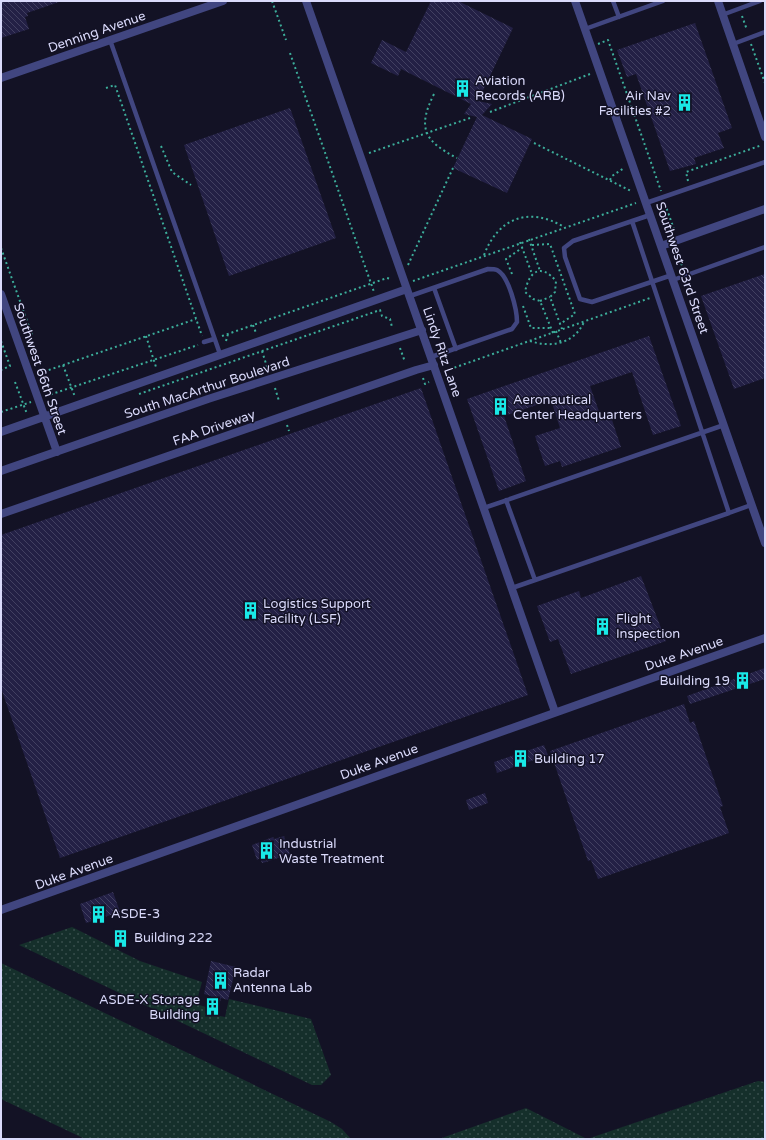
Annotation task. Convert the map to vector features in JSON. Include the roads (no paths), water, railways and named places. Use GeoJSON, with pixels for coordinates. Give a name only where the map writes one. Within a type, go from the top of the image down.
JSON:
{"type":"FeatureCollection","features":[{"type":"Feature","properties":{"kind":"street","name":"Denning Avenue"},"geometry":{"type":"LineString","coordinates":[[1,78],[223,1]]}},
{"type":"Feature","properties":{"kind":"street","name":"Lindy Ritz Lane"},"geometry":{"type":"LineString","coordinates":[[306,1],[412,293],[422,330],[434,359],[555,712]]}},
{"type":"Feature","properties":{"kind":"street","name":"Southwest 63rd Street"},"geometry":{"type":"LineString","coordinates":[[575,1],[765,543]]}},
{"type":"Feature","properties":{"kind":"street"},"geometry":{"type":"LineString","coordinates":[[718,1],[765,137]]}},
{"type":"Feature","properties":{"kind":"street"},"geometry":{"type":"LineString","coordinates":[[661,246],[765,209]]}},
{"type":"Feature","properties":{"kind":"street"},"geometry":{"type":"LineString","coordinates":[[1,432],[220,354],[412,293]]}},
{"type":"Feature","properties":{"kind":"street","name":"Southwest 66th Street"},"geometry":{"type":"LineString","coordinates":[[1,294],[56,452]]}},
{"type":"Feature","properties":{"kind":"street","name":"South MacArthur Boulevard"},"geometry":{"type":"LineString","coordinates":[[1,471],[208,399],[422,330]]}},
{"type":"Feature","properties":{"kind":"street","name":"FAA Driveway"},"geometry":{"type":"LineString","coordinates":[[1,514],[416,370],[434,359]]}},
{"type":"Feature","properties":{"kind":"street","name":"Duke Avenue"},"geometry":{"type":"LineString","coordinates":[[1,910],[765,638]]}},
{"type":"Feature","properties":{"kind":"lane"},"geometry":{"type":"LineString","coordinates":[[613,1],[619,17]]}},
{"type":"Feature","properties":{"kind":"lane"},"geometry":{"type":"LineString","coordinates":[[585,29],[619,17],[648,4],[664,1]]}},
{"type":"Feature","properties":{"kind":"lane"},"geometry":{"type":"LineString","coordinates":[[722,14],[760,1]]}},
{"type":"Feature","properties":{"kind":"lane"},"geometry":{"type":"LineString","coordinates":[[732,44],[765,32]]}},
{"type":"Feature","properties":{"kind":"lane"},"geometry":{"type":"LineString","coordinates":[[110,40],[220,354]]}},
{"type":"Feature","properties":{"kind":"lane"},"geometry":{"type":"LineString","coordinates":[[646,203],[765,162]]}},
{"type":"Feature","properties":{"kind":"lane"},"geometry":{"type":"LineString","coordinates":[[650,215],[573,241],[564,248],[565,257],[580,299],[586,302],[592,302],[653,281],[672,277],[765,247]]}},
{"type":"Feature","properties":{"kind":"lane"},"geometry":{"type":"LineString","coordinates":[[632,221],[653,281],[701,431],[730,513]]}},
{"type":"Feature","properties":{"kind":"lane"},"geometry":{"type":"LineString","coordinates":[[412,293],[434,288],[488,268],[497,270],[504,277],[517,311],[517,322],[512,329],[456,349],[434,359]]}},
{"type":"Feature","properties":{"kind":"lane"},"geometry":{"type":"LineString","coordinates":[[434,288],[456,349]]}},
{"type":"Feature","properties":{"kind":"lane"},"geometry":{"type":"LineString","coordinates":[[204,342],[214,339]]}},
{"type":"Feature","properties":{"kind":"lane"},"geometry":{"type":"LineString","coordinates":[[484,508],[701,431],[724,425]]}},
{"type":"Feature","properties":{"kind":"lane"},"geometry":{"type":"LineString","coordinates":[[506,500],[535,580]]}},
{"type":"Feature","properties":{"kind":"lane"},"geometry":{"type":"LineString","coordinates":[[512,588],[752,505]]}},
{"type":"Feature","properties":{"kind":"place","name":"Aviation Records (ARB)"},"geometry":{"type":"Point","coordinates":[462,88]}},
{"type":"Feature","properties":{"kind":"place","name":"Air Nav Facilities #2"},"geometry":{"type":"Point","coordinates":[684,103]}},
{"type":"Feature","properties":{"kind":"place","name":"Aeronautical Center Headquarters"},"geometry":{"type":"Point","coordinates":[500,407]}},
{"type":"Feature","properties":{"kind":"place","name":"Logistics Support Facility (LSF)"},"geometry":{"type":"Point","coordinates":[250,611]}},
{"type":"Feature","properties":{"kind":"place","name":"Flight Inspection"},"geometry":{"type":"Point","coordinates":[603,626]}},
{"type":"Feature","properties":{"kind":"place","name":"Building 19"},"geometry":{"type":"Point","coordinates":[743,681]}},
{"type":"Feature","properties":{"kind":"place","name":"Building 17"},"geometry":{"type":"Point","coordinates":[521,759]}},
{"type":"Feature","properties":{"kind":"place","name":"Industrial Waste Treatment"},"geometry":{"type":"Point","coordinates":[266,851]}},
{"type":"Feature","properties":{"kind":"place","name":"ASDE-3"},"geometry":{"type":"Point","coordinates":[98,914]}},
{"type":"Feature","properties":{"kind":"place","name":"Building 222"},"geometry":{"type":"Point","coordinates":[121,938]}},
{"type":"Feature","properties":{"kind":"place","name":"Radar Antenna Lab"},"geometry":{"type":"Point","coordinates":[220,980]}},
{"type":"Feature","properties":{"kind":"place","name":"ASDE-X Storage Building"},"geometry":{"type":"Point","coordinates":[213,1007]}}]}
